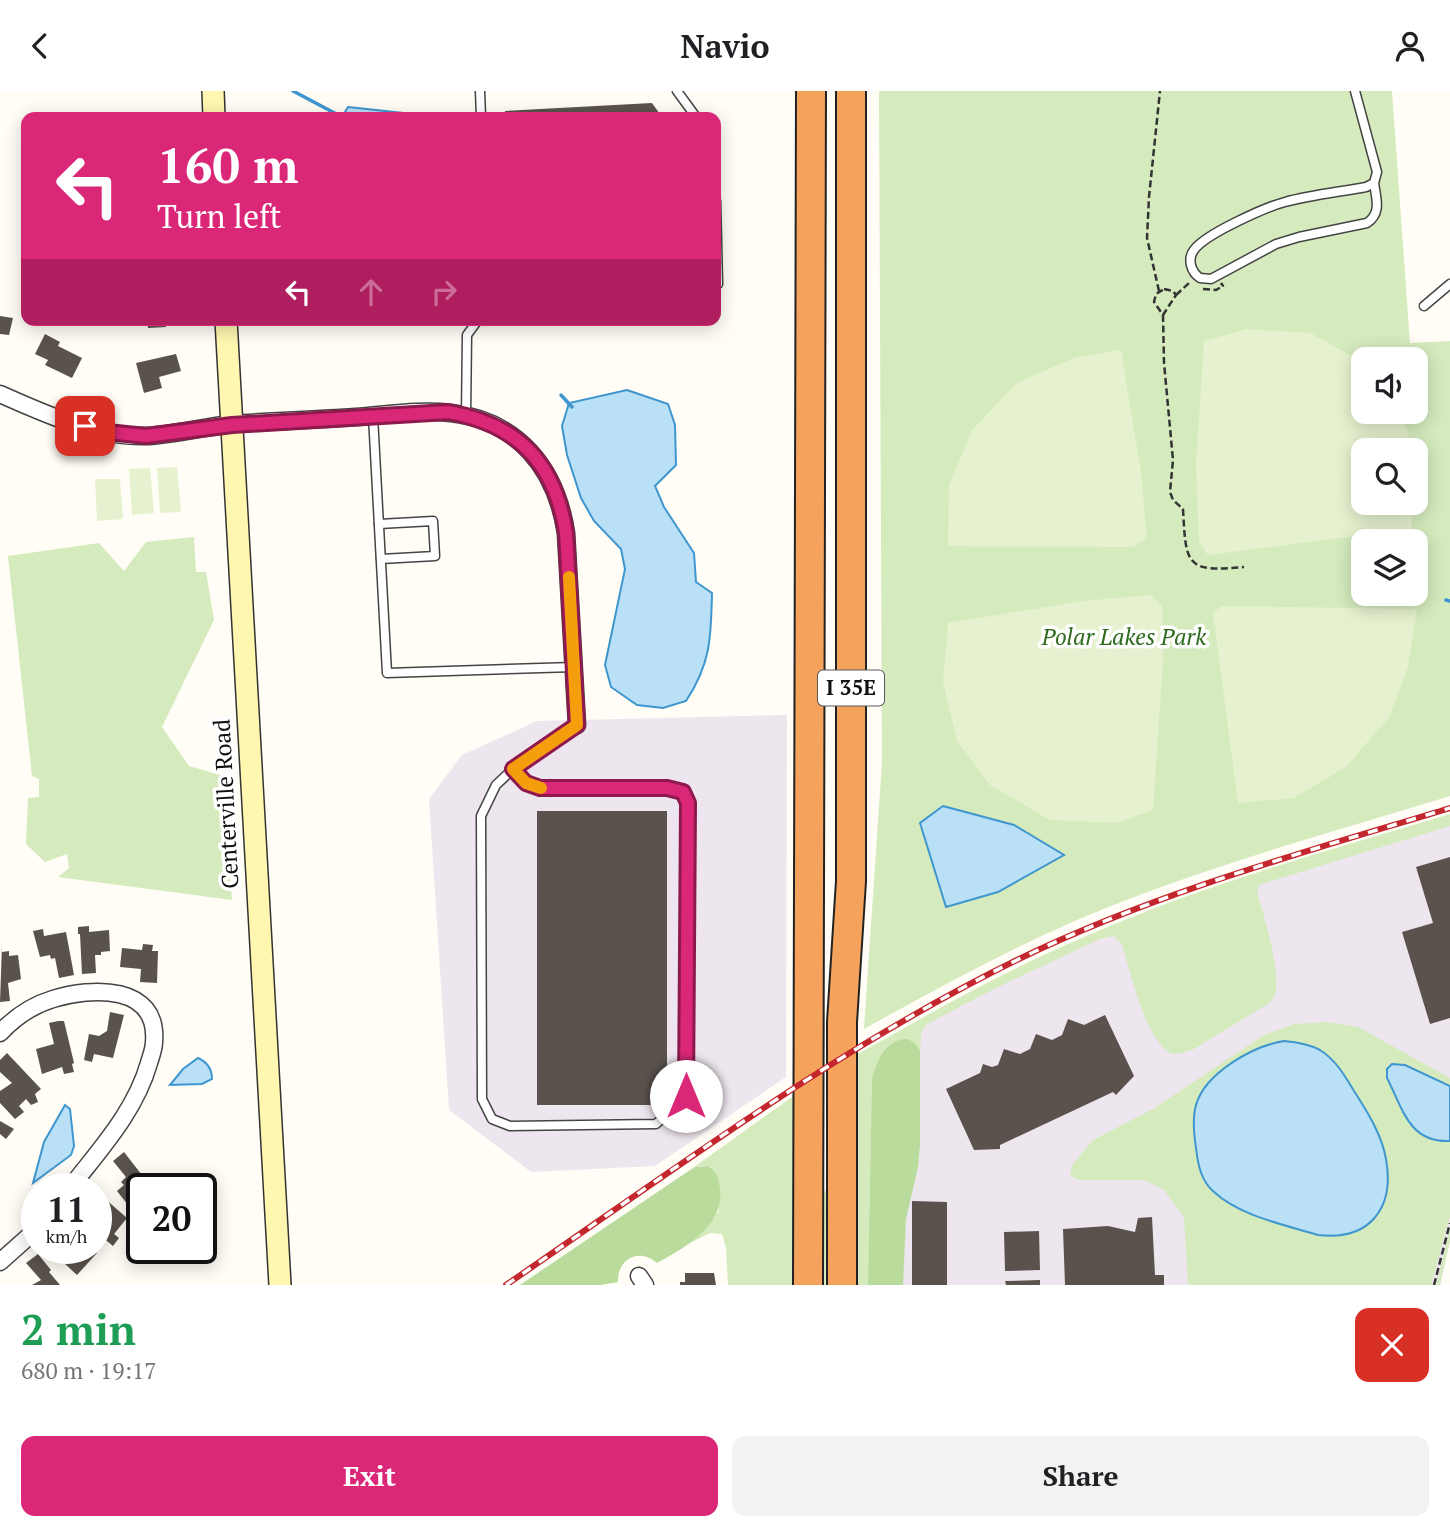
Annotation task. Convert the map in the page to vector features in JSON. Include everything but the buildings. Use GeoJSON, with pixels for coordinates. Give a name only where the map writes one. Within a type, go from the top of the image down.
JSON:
{"type":"FeatureCollection","features":[{"type":"Feature","properties":{"kind":"highway","name":"I 35E"},"geometry":{"type":"LineString","coordinates":[[808,1285],[811,91]]}},
{"type":"Feature","properties":{"kind":"highway","name":"I 35E"},"geometry":{"type":"LineString","coordinates":[[842,1285],[842,1022],[851,881],[851,91]]}},
{"type":"Feature","properties":{"kind":"main road"},"geometry":{"type":"LineString","coordinates":[[213,91],[214,112]]}},
{"type":"Feature","properties":{"kind":"main road","name":"Centerville Road"},"geometry":{"type":"LineString","coordinates":[[226,326],[280,1285]]}},
{"type":"Feature","properties":{"kind":"street"},"geometry":{"type":"LineString","coordinates":[[0,394],[64,421],[107,432],[146,436],[232,425],[430,412],[466,415],[487,422],[520,441],[538,460],[556,489],[562,509],[566,533],[577,725]]}},
{"type":"Feature","properties":{"kind":"street"},"geometry":{"type":"LineString","coordinates":[[0,1033],[11,1021],[32,1008],[52,999],[74,994],[113,992],[127,995],[140,1002],[148,1012],[154,1043],[144,1079],[121,1123],[82,1173]]}},
{"type":"Feature","properties":{"kind":"street"},"geometry":{"type":"LineString","coordinates":[[0,1262],[21,1243]]}},
{"type":"Feature","properties":{"kind":"lane"},"geometry":{"type":"LineString","coordinates":[[480,91],[481,112]]}},
{"type":"Feature","properties":{"kind":"lane"},"geometry":{"type":"LineString","coordinates":[[677,91],[692,112]]}},
{"type":"Feature","properties":{"kind":"lane"},"geometry":{"type":"LineString","coordinates":[[1355,91],[1377,172],[1374,183],[1376,216],[1367,223],[1276,244],[1210,279],[1196,275],[1190,263],[1195,248],[1241,220],[1285,202],[1366,187],[1374,183]]}},
{"type":"Feature","properties":{"kind":"lane"},"geometry":{"type":"LineString","coordinates":[[1424,306],[1450,284]]}},
{"type":"Feature","properties":{"kind":"lane"},"geometry":{"type":"LineString","coordinates":[[466,415],[467,335],[474,326]]}},
{"type":"Feature","properties":{"kind":"lane"},"geometry":{"type":"LineString","coordinates":[[373,416],[387,673],[574,667]]}},
{"type":"Feature","properties":{"kind":"lane"},"geometry":{"type":"LineString","coordinates":[[379,524],[433,521],[435,556],[381,559]]}},
{"type":"Feature","properties":{"kind":"lane"},"geometry":{"type":"LineString","coordinates":[[513,769],[526,783],[540,788],[667,788],[683,792],[688,803],[686,1096],[656,1124],[510,1126],[492,1119],[482,1100],[481,816],[496,785],[513,769],[577,725]]}},
{"type":"Feature","properties":{"kind":"path"},"geometry":{"type":"LineString","coordinates":[[1160,91],[1147,238],[1158,291],[1154,302],[1163,315],[1164,363],[1173,460],[1170,492],[1173,500],[1183,509],[1185,549],[1191,559],[1204,568],[1215,570],[1244,567]]}},
{"type":"Feature","properties":{"kind":"path"},"geometry":{"type":"LineString","coordinates":[[1163,315],[1176,295],[1196,275]]}},
{"type":"Feature","properties":{"kind":"path"},"geometry":{"type":"LineString","coordinates":[[1158,291],[1167,289],[1176,295]]}},
{"type":"Feature","properties":{"kind":"path"},"geometry":{"type":"LineString","coordinates":[[1434,1285],[1450,1223]]}},
{"type":"Feature","properties":{"kind":"shaded area"},"geometry":{"type":"Polygon","coordinates":[[[787,715],[786,1077],[655,1166],[531,1172],[449,1110],[429,799],[462,755],[537,721],[787,715]]]}},
{"type":"Feature","properties":{"kind":"shaded area"},"geometry":{"type":"Polygon","coordinates":[[[1450,821],[1450,1241],[1440,1285],[866,1285],[865,1057],[924,1022],[1117,928],[1450,821]]]}},
{"type":"Feature","properties":{"kind":"green space","name":"Polar Lakes Park"},"geometry":{"type":"Polygon","coordinates":[[[879,91],[1392,91],[1410,343],[1450,341],[1450,796],[1237,861],[1111,906],[1016,948],[864,1029],[882,762],[879,91]]]}},
{"type":"Feature","properties":{"kind":"green space"},"geometry":{"type":"Polygon","coordinates":[[[1247,329],[1310,333],[1351,355],[1351,424],[1405,424],[1409,438],[1351,438],[1351,515],[1413,515],[1411,529],[1351,529],[1351,537],[1208,555],[1199,542],[1196,465],[1204,341],[1247,329]]]}},
{"type":"Feature","properties":{"kind":"green space"},"geometry":{"type":"Polygon","coordinates":[[[1121,350],[1141,472],[1147,538],[1133,547],[948,546],[949,486],[972,430],[1017,383],[1076,357],[1121,350]]]}},
{"type":"Feature","properties":{"kind":"green space"},"geometry":{"type":"Polygon","coordinates":[[[177,467],[181,512],[160,513],[157,468],[177,467]]]}},
{"type":"Feature","properties":{"kind":"green space"},"geometry":{"type":"Polygon","coordinates":[[[150,468],[154,513],[132,515],[129,469],[150,468]]]}},
{"type":"Feature","properties":{"kind":"green space"},"geometry":{"type":"Polygon","coordinates":[[[95,479],[120,479],[123,519],[97,521],[95,479]]]}},
{"type":"Feature","properties":{"kind":"green space"},"geometry":{"type":"Polygon","coordinates":[[[194,537],[196,572],[206,572],[214,620],[162,727],[189,766],[220,775],[232,900],[58,877],[69,868],[67,854],[45,862],[26,844],[28,798],[39,797],[39,779],[32,776],[8,556],[99,543],[124,571],[146,542],[194,537]]]}},
{"type":"Feature","properties":{"kind":"green space"},"geometry":{"type":"Polygon","coordinates":[[[1151,595],[1162,606],[1163,661],[1153,810],[1117,823],[1050,820],[990,785],[957,741],[943,682],[948,623],[1083,601],[1151,595]]]}},
{"type":"Feature","properties":{"kind":"green space"},"geometry":{"type":"Polygon","coordinates":[[[1222,606],[1417,609],[1408,667],[1390,716],[1346,767],[1294,798],[1238,803],[1213,613],[1222,606]]]}},
{"type":"Feature","properties":{"kind":"green space"},"geometry":{"type":"Polygon","coordinates":[[[1450,814],[1450,826],[1259,885],[1257,893],[1268,930],[1276,976],[1274,997],[1266,1005],[1194,1049],[1172,1054],[1162,1047],[1140,1005],[1122,945],[1114,936],[1100,939],[1002,985],[927,1024],[921,1034],[920,1059],[920,1051],[898,1040],[886,1048],[872,1080],[868,1285],[858,1285],[858,1054],[998,977],[1129,918],[1265,870],[1450,814]]]}},
{"type":"Feature","properties":{"kind":"green space"},"geometry":{"type":"Polygon","coordinates":[[[1328,1022],[1358,1027],[1450,1078],[1450,1216],[1431,1285],[1188,1285],[1184,1217],[1164,1190],[1145,1180],[1079,1180],[1070,1176],[1072,1165],[1093,1140],[1153,1109],[1264,1035],[1294,1024],[1328,1022]]]}},
{"type":"Feature","properties":{"kind":"green space"},"geometry":{"type":"Polygon","coordinates":[[[907,1039],[915,1043],[920,1051],[920,1145],[918,1167],[906,1219],[903,1285],[868,1285],[872,1079],[883,1052],[893,1043],[907,1039]]]}},
{"type":"Feature","properties":{"kind":"green space"},"geometry":{"type":"Polygon","coordinates":[[[795,1095],[795,1285],[728,1285],[726,1248],[722,1234],[710,1233],[686,1245],[719,1211],[711,1167],[700,1166],[687,1172],[795,1095]]]}},
{"type":"Feature","properties":{"kind":"green space"},"geometry":{"type":"Polygon","coordinates":[[[708,1166],[715,1173],[720,1185],[720,1202],[716,1214],[701,1234],[679,1250],[657,1263],[643,1256],[630,1258],[621,1267],[618,1282],[601,1285],[520,1285],[687,1172],[696,1167],[708,1166]]]}},
{"type":"Feature","properties":{"kind":"green space"},"geometry":{"type":"Polygon","coordinates":[[[827,1191],[827,1285],[817,1285],[817,1192],[827,1191]]]}},
{"type":"Feature","properties":{"kind":"green space"},"geometry":{"type":"Polygon","coordinates":[[[1450,1229],[1450,1241],[1440,1285],[1436,1285],[1450,1229]]]}},
{"type":"Feature","properties":{"kind":"water"},"geometry":{"type":"Polygon","coordinates":[[[348,107],[394,112],[345,112],[348,107]]]}},
{"type":"Feature","properties":{"kind":"water"},"geometry":{"type":"Polygon","coordinates":[[[627,390],[668,404],[675,425],[676,465],[655,486],[664,507],[694,553],[696,582],[712,593],[710,636],[700,674],[686,701],[663,708],[637,705],[611,687],[605,665],[625,569],[621,549],[594,521],[581,498],[567,455],[562,426],[569,403],[627,390]]]}},
{"type":"Feature","properties":{"kind":"water"},"geometry":{"type":"Polygon","coordinates":[[[943,806],[1014,825],[1064,855],[998,892],[946,907],[920,823],[943,806]]]}},
{"type":"Feature","properties":{"kind":"water"},"geometry":{"type":"Polygon","coordinates":[[[1284,1041],[1311,1046],[1331,1059],[1344,1074],[1381,1141],[1388,1177],[1382,1207],[1364,1227],[1351,1233],[1318,1235],[1250,1214],[1214,1192],[1201,1172],[1194,1121],[1201,1093],[1209,1082],[1232,1063],[1258,1049],[1284,1041]]]}},
{"type":"Feature","properties":{"kind":"water"},"geometry":{"type":"Polygon","coordinates":[[[198,1058],[208,1066],[212,1079],[202,1084],[170,1085],[183,1069],[198,1058]]]}},
{"type":"Feature","properties":{"kind":"water"},"geometry":{"type":"Polygon","coordinates":[[[1392,1064],[1405,1065],[1450,1086],[1450,1141],[1425,1136],[1409,1122],[1387,1078],[1387,1069],[1392,1064]]]}},
{"type":"Feature","properties":{"kind":"water"},"geometry":{"type":"Polygon","coordinates":[[[65,1105],[70,1109],[74,1146],[71,1155],[47,1173],[36,1173],[44,1142],[65,1105]]]}},
{"type":"Feature","properties":{"kind":"waterway"},"geometry":{"type":"LineString","coordinates":[[293,91],[333,112]]}},
{"type":"Feature","properties":{"kind":"waterway"},"geometry":{"type":"LineString","coordinates":[[561,395],[572,407]]}},
{"type":"Feature","properties":{"kind":"waterway"},"geometry":{"type":"LineString","coordinates":[[1446,600],[1450,601]]}},
{"type":"Feature","properties":{"kind":"railway"},"geometry":{"type":"LineString","coordinates":[[506,1285],[822,1070],[887,1030],[1021,958],[1073,934],[1179,893],[1450,808]]}},
{"type":"Feature","properties":{"kind":"slow traffic"},"geometry":{"type":"LineString","coordinates":[[541,788],[526,783],[513,769],[577,725],[569,577]]}},
{"type":"Feature","properties":{"kind":"route"},"geometry":{"type":"LineString","coordinates":[[85,426],[107,432],[146,436],[232,425],[448,412],[468,415],[503,430],[520,441],[534,456],[556,489],[566,533],[577,725],[513,769],[526,783],[540,788],[667,788],[683,792],[688,803],[686,1096]]}}]}
